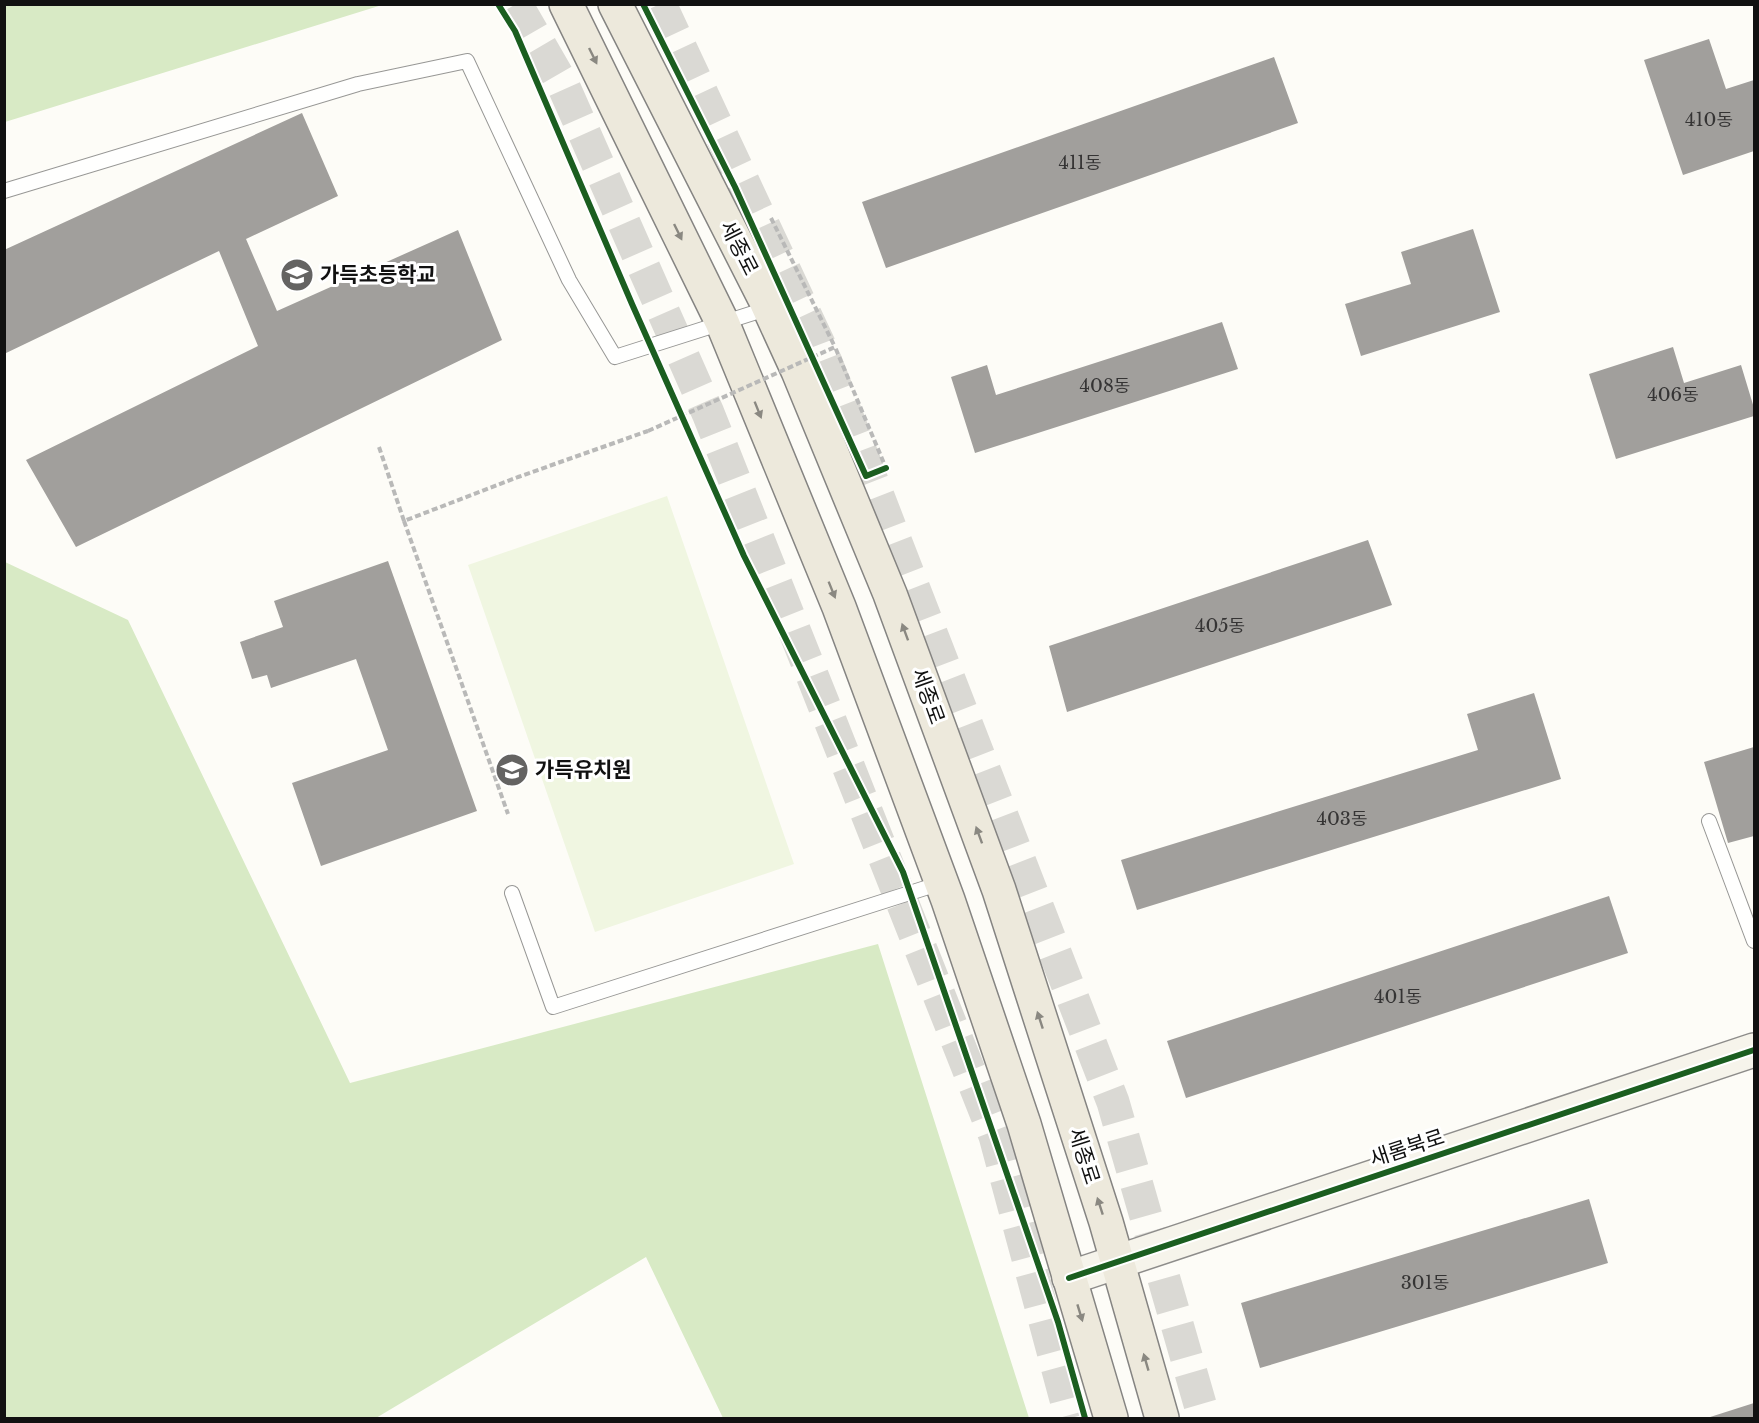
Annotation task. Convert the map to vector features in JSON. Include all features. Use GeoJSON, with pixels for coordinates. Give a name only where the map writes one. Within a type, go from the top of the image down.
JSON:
{"type":"FeatureCollection","features":[{"type":"Feature","properties":{"kind":"main road"},"geometry":{"type":"LineString","coordinates":[[566,4],[722,322],[839,607],[941,883],[1024,1124],[1112,1419]]}},
{"type":"Feature","properties":{"kind":"main road","name":"세종로"},"geometry":{"type":"LineString","coordinates":[[615,4],[769,308],[798,371],[890,594],[999,890],[1106,1222],[1162,1419]]}},
{"type":"Feature","properties":{"kind":"street","name":"새롬북로"},"geometry":{"type":"LineString","coordinates":[[1069,1278],[1755,1050]]}},
{"type":"Feature","properties":{"kind":"lane"},"geometry":{"type":"LineString","coordinates":[[4,191],[358,84],[467,61],[569,280],[615,357],[769,308]]}},
{"type":"Feature","properties":{"kind":"lane"},"geometry":{"type":"LineString","coordinates":[[1708,821],[1755,941]]}},
{"type":"Feature","properties":{"kind":"lane"},"geometry":{"type":"LineString","coordinates":[[512,893],[553,1007],[941,883]]}},
{"type":"Feature","properties":{"kind":"path"},"geometry":{"type":"LineString","coordinates":[[771,218],[835,347],[886,468],[876,472]]}},
{"type":"Feature","properties":{"kind":"path"},"geometry":{"type":"LineString","coordinates":[[404,521],[518,477],[648,431],[835,347]]}},
{"type":"Feature","properties":{"kind":"path"},"geometry":{"type":"LineString","coordinates":[[810,354],[814,364]]}},
{"type":"Feature","properties":{"kind":"path"},"geometry":{"type":"LineString","coordinates":[[678,408],[683,419]]}},
{"type":"Feature","properties":{"kind":"path"},"geometry":{"type":"LineString","coordinates":[[379,447],[508,813]]}},
{"type":"Feature","properties":{"kind":"green space"},"geometry":{"type":"Polygon","coordinates":[[[5,4],[382,4],[382,5],[5,122],[5,4]]]}},
{"type":"Feature","properties":{"kind":"green space"},"geometry":{"type":"Polygon","coordinates":[[[667,496],[794,864],[595,932],[468,565],[667,496]]]}},
{"type":"Feature","properties":{"kind":"green space"},"geometry":{"type":"Polygon","coordinates":[[[5,562],[128,620],[350,1083],[878,944],[1029,1418],[723,1418],[646,1257],[376,1418],[5,1418],[5,562]]]}},
{"type":"Feature","properties":{"kind":"building"},"geometry":{"type":"Polygon","coordinates":[[[1709,39],[1726,89],[1754,80],[1754,151],[1683,175],[1644,60],[1709,39]]]}},
{"type":"Feature","properties":{"kind":"building"},"geometry":{"type":"Polygon","coordinates":[[[1274,57],[1298,123],[886,268],[862,202],[1274,57]]]}},
{"type":"Feature","properties":{"kind":"building"},"geometry":{"type":"Polygon","coordinates":[[[302,113],[338,196],[246,239],[277,311],[458,230],[502,340],[76,547],[26,460],[258,346],[219,251],[4,354],[4,250],[302,113]]]}},
{"type":"Feature","properties":{"kind":"building"},"geometry":{"type":"Polygon","coordinates":[[[1473,229],[1500,312],[1361,356],[1345,304],[1411,284],[1401,252],[1473,229]]]}},
{"type":"Feature","properties":{"kind":"building"},"geometry":{"type":"Polygon","coordinates":[[[1222,322],[1238,369],[975,453],[951,377],[987,365],[996,395],[1222,322]]]}},
{"type":"Feature","properties":{"kind":"building"},"geometry":{"type":"Polygon","coordinates":[[[1673,347],[1684,383],[1741,365],[1754,408],[1754,416],[1616,459],[1589,374],[1673,347]]]}},
{"type":"Feature","properties":{"kind":"building"},"geometry":{"type":"Polygon","coordinates":[[[1368,540],[1392,605],[1067,712],[1049,646],[1368,540]]]}},
{"type":"Feature","properties":{"kind":"building"},"geometry":{"type":"Polygon","coordinates":[[[388,561],[477,811],[321,866],[292,783],[388,750],[356,659],[271,688],[267,675],[252,679],[240,642],[283,627],[274,601],[388,561]]]}},
{"type":"Feature","properties":{"kind":"building"},"geometry":{"type":"Polygon","coordinates":[[[1534,693],[1561,779],[1137,910],[1121,860],[1478,750],[1467,714],[1534,693]]]}},
{"type":"Feature","properties":{"kind":"building"},"geometry":{"type":"Polygon","coordinates":[[[1754,747],[1754,836],[1728,843],[1704,762],[1754,747]]]}},
{"type":"Feature","properties":{"kind":"building"},"geometry":{"type":"Polygon","coordinates":[[[1609,896],[1628,953],[1186,1098],[1167,1041],[1609,896]]]}},
{"type":"Feature","properties":{"kind":"building"},"geometry":{"type":"Polygon","coordinates":[[[1589,1199],[1608,1263],[1260,1368],[1241,1303],[1589,1199]]]}},
{"type":"Feature","properties":{"kind":"building"},"geometry":{"type":"Polygon","coordinates":[[[1754,1403],[1754,1418],[1707,1418],[1754,1403]]]}},
{"type":"Feature","properties":{"kind":"tunnel"},"geometry":{"type":"LineString","coordinates":[[516,4],[563,85],[708,413],[995,1136],[1071,1418]]}},
{"type":"Feature","properties":{"kind":"tunnel"},"geometry":{"type":"LineString","coordinates":[[660,4],[819,344],[1113,1102],[1204,1418]]}},
{"type":"Feature","properties":{"kind":"cycle path"},"geometry":{"type":"LineString","coordinates":[[498,4],[515,31],[632,304],[744,556],[903,872],[1058,1322],[1085,1418]]}},
{"type":"Feature","properties":{"kind":"cycle path"},"geometry":{"type":"LineString","coordinates":[[643,4],[735,187],[866,476],[886,468]]}},
{"type":"Feature","properties":{"kind":"cycle path"},"geometry":{"type":"LineString","coordinates":[[1069,1278],[1754,1050]]}},
{"type":"Feature","properties":{"kind":"place","name":"가득초등학교"},"geometry":{"type":"Point","coordinates":[297,275]}},
{"type":"Feature","properties":{"kind":"place","name":"가득유치원"},"geometry":{"type":"Point","coordinates":[512,770]}}]}
